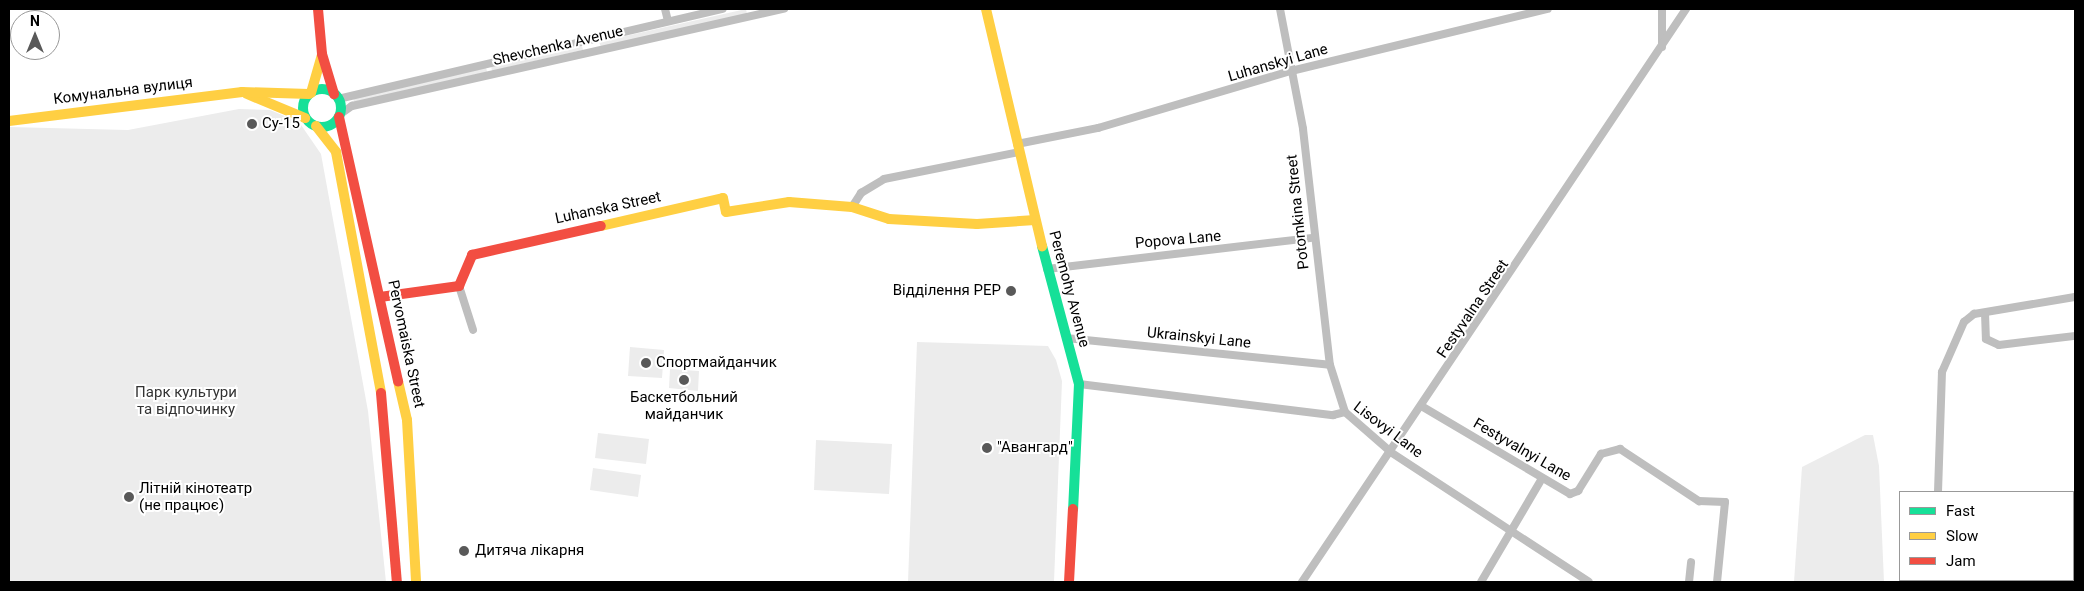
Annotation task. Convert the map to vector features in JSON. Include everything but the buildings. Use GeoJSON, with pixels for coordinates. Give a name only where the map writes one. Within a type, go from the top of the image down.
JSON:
{"type":"FeatureCollection","features":[{"type":"Feature","properties":{"kind":"main road"},"geometry":{"type":"LineString","coordinates":[[318,9],[322,54],[336,96],[339,116],[333,124],[316,126],[305,118],[303,105],[310,93],[322,54]]}},
{"type":"Feature","properties":{"kind":"main road","name":"Peremohy Avenue"},"geometry":{"type":"LineString","coordinates":[[986,9],[1047,269],[1079,384],[1069,582]]}},
{"type":"Feature","properties":{"kind":"main road"},"geometry":{"type":"LineString","coordinates":[[310,93],[321,89],[336,96]]}},
{"type":"Feature","properties":{"kind":"main road","name":"Комунальна вулиця"},"geometry":{"type":"LineString","coordinates":[[9,120],[242,92],[310,93]]}},
{"type":"Feature","properties":{"kind":"main road","name":"Комунальна вулиця"},"geometry":{"type":"LineString","coordinates":[[242,92],[305,118]]}},
{"type":"Feature","properties":{"kind":"main road","name":"Pervomaiska Street"},"geometry":{"type":"LineString","coordinates":[[339,116],[380,297],[410,443],[416,582]]}},
{"type":"Feature","properties":{"kind":"main road","name":"Pervomaiska Street"},"geometry":{"type":"LineString","coordinates":[[316,126],[336,152],[373,333],[390,456],[397,582]]}},
{"type":"Feature","properties":{"kind":"main road","name":"Luhanska Street"},"geometry":{"type":"LineString","coordinates":[[459,286],[472,255],[723,198],[726,212],[789,202],[852,207],[889,219],[978,224],[1035,220]]}},
{"type":"Feature","properties":{"kind":"main road"},"geometry":{"type":"LineString","coordinates":[[380,297],[459,286]]}},
{"type":"Feature","properties":{"kind":"street"},"geometry":{"type":"LineString","coordinates":[[665,9],[668,20]]}},
{"type":"Feature","properties":{"kind":"street","name":"Shevchenka Avenue"},"geometry":{"type":"LineString","coordinates":[[336,96],[723,9]]}},
{"type":"Feature","properties":{"kind":"street","name":"Shevchenka Avenue"},"geometry":{"type":"LineString","coordinates":[[339,116],[352,106],[784,9]]}},
{"type":"Feature","properties":{"kind":"street","name":"Potomkina Street"},"geometry":{"type":"LineString","coordinates":[[1280,9],[1303,129],[1312,238],[1330,365],[1345,412]]}},
{"type":"Feature","properties":{"kind":"street","name":"Luhanskyi Lane"},"geometry":{"type":"LineString","coordinates":[[1018,148],[1207,99],[1291,71],[1548,9]]}},
{"type":"Feature","properties":{"kind":"street"},"geometry":{"type":"LineString","coordinates":[[1662,9],[1662,47]]}},
{"type":"Feature","properties":{"kind":"street","name":"Festyvalna Street"},"geometry":{"type":"LineString","coordinates":[[1302,582],[1389,448],[1423,408],[1686,9]]}},
{"type":"Feature","properties":{"kind":"street"},"geometry":{"type":"LineString","coordinates":[[852,207],[860,193],[884,179],[1018,148]]}},
{"type":"Feature","properties":{"kind":"street","name":"Popova Lane"},"geometry":{"type":"LineString","coordinates":[[1047,269],[1312,238]]}},
{"type":"Feature","properties":{"kind":"street"},"geometry":{"type":"LineString","coordinates":[[459,286],[473,330]]}},
{"type":"Feature","properties":{"kind":"street"},"geometry":{"type":"LineString","coordinates":[[1938,491],[1942,372],[1964,322],[1985,313],[2075,297]]}},
{"type":"Feature","properties":{"kind":"street"},"geometry":{"type":"LineString","coordinates":[[1985,313],[1986,339],[1999,345],[2075,336]]}},
{"type":"Feature","properties":{"kind":"street","name":"Ukrainskyi Lane"},"geometry":{"type":"LineString","coordinates":[[1066,338],[1330,365]]}},
{"type":"Feature","properties":{"kind":"street","name":"Lisovyi Lane"},"geometry":{"type":"LineString","coordinates":[[1079,384],[1333,415],[1345,412],[1389,448],[1589,582]]}},
{"type":"Feature","properties":{"kind":"street","name":"Festyvalnyi Lane"},"geometry":{"type":"LineString","coordinates":[[1423,408],[1541,480],[1570,494],[1578,491],[1601,454],[1620,449],[1699,500],[1725,502],[1717,582]]}},
{"type":"Feature","properties":{"kind":"street"},"geometry":{"type":"LineString","coordinates":[[1481,582],[1513,532],[1541,480]]}},
{"type":"Feature","properties":{"kind":"street"},"geometry":{"type":"LineString","coordinates":[[1689,582],[1691,562]]}},
{"type":"Feature","properties":{"kind":"green space"},"geometry":{"type":"Polygon","coordinates":[[[746,9],[747,14],[601,47],[599,42],[746,9]]]}},
{"type":"Feature","properties":{"kind":"green space"},"geometry":{"type":"Polygon","coordinates":[[[582,46],[583,50],[492,71],[491,66],[582,46]]]}},
{"type":"Feature","properties":{"kind":"green space"},"geometry":{"type":"Polygon","coordinates":[[[486,67],[487,72],[354,102],[353,98],[486,67]]]}},
{"type":"Feature","properties":{"kind":"green space","name":"Парк культури та відпочинку"},"geometry":{"type":"Polygon","coordinates":[[[239,109],[270,110],[299,122],[321,154],[368,411],[386,582],[9,582],[9,127],[128,130],[239,109]]]}},
{"type":"Feature","properties":{"kind":"green space","name":"\"Авангард\""},"geometry":{"type":"Polygon","coordinates":[[[917,342],[1048,346],[1056,360],[1062,381],[1054,582],[908,582],[917,342]]]}},
{"type":"Feature","properties":{"kind":"green space","name":"Спортмайданчик"},"geometry":{"type":"Polygon","coordinates":[[[630,347],[664,350],[662,378],[628,376],[630,347]]]}},
{"type":"Feature","properties":{"kind":"green space","name":"Баскетбольний майданчик"},"geometry":{"type":"Polygon","coordinates":[[[670,369],[699,371],[698,391],[669,388],[670,369]]]}},
{"type":"Feature","properties":{"kind":"green space"},"geometry":{"type":"Polygon","coordinates":[[[598,433],[649,439],[646,464],[595,458],[598,433]]]}},
{"type":"Feature","properties":{"kind":"green space"},"geometry":{"type":"Polygon","coordinates":[[[1865,435],[1873,435],[1879,466],[1884,582],[1794,582],[1802,467],[1865,435]]]}},
{"type":"Feature","properties":{"kind":"green space"},"geometry":{"type":"Polygon","coordinates":[[[816,440],[892,444],[889,494],[814,490],[816,440]]]}},
{"type":"Feature","properties":{"kind":"green space"},"geometry":{"type":"Polygon","coordinates":[[[593,468],[641,475],[638,497],[590,490],[593,468]]]}},
{"type":"Feature","properties":{"kind":"traffic: fast"},"geometry":{"type":"LineString","coordinates":[[322,89],[335,95],[341,108],[335,121],[322,127],[309,121],[303,108],[309,95],[322,89]]}},
{"type":"Feature","properties":{"kind":"traffic: fast"},"geometry":{"type":"LineString","coordinates":[[1042,246],[1079,384],[1073,509]]}},
{"type":"Feature","properties":{"kind":"traffic: slow"},"geometry":{"type":"LineString","coordinates":[[986,9],[1042,246]]}},
{"type":"Feature","properties":{"kind":"traffic: slow"},"geometry":{"type":"LineString","coordinates":[[311,93],[322,55]]}},
{"type":"Feature","properties":{"kind":"traffic: slow"},"geometry":{"type":"LineString","coordinates":[[9,121],[242,92],[309,94]]}},
{"type":"Feature","properties":{"kind":"traffic: slow"},"geometry":{"type":"LineString","coordinates":[[247,94],[305,118]]}},
{"type":"Feature","properties":{"kind":"traffic: slow"},"geometry":{"type":"LineString","coordinates":[[316,126],[336,152],[381,393]]}},
{"type":"Feature","properties":{"kind":"traffic: slow"},"geometry":{"type":"LineString","coordinates":[[601,226],[723,198],[726,212],[789,202],[852,207],[889,219],[977,224],[1035,220]]}},
{"type":"Feature","properties":{"kind":"traffic: slow"},"geometry":{"type":"LineString","coordinates":[[398,381],[407,420],[416,582]]}},
{"type":"Feature","properties":{"kind":"traffic: jam"},"geometry":{"type":"LineString","coordinates":[[318,9],[322,54],[334,94]]}},
{"type":"Feature","properties":{"kind":"traffic: jam"},"geometry":{"type":"LineString","coordinates":[[339,117],[398,381]]}},
{"type":"Feature","properties":{"kind":"traffic: jam"},"geometry":{"type":"LineString","coordinates":[[380,297],[459,286],[472,255],[601,226]]}},
{"type":"Feature","properties":{"kind":"traffic: jam"},"geometry":{"type":"LineString","coordinates":[[381,393],[397,582]]}},
{"type":"Feature","properties":{"kind":"traffic: jam"},"geometry":{"type":"LineString","coordinates":[[1069,582],[1073,509]]}},
{"type":"Feature","properties":{"kind":"place","name":"Су-15"},"geometry":{"type":"Point","coordinates":[252,124]}},
{"type":"Feature","properties":{"kind":"place","name":"Відділення РЕР"},"geometry":{"type":"Point","coordinates":[1011,291]}},
{"type":"Feature","properties":{"kind":"place","name":"Спортмайданчик"},"geometry":{"type":"Point","coordinates":[646,363]}},
{"type":"Feature","properties":{"kind":"place","name":"Баскетбольний майданчик"},"geometry":{"type":"Point","coordinates":[684,380]}},
{"type":"Feature","properties":{"kind":"place","name":"\"Авангард\""},"geometry":{"type":"Point","coordinates":[987,448]}},
{"type":"Feature","properties":{"kind":"place","name":"Літній кінотеатр (не працює)"},"geometry":{"type":"Point","coordinates":[129,497]}},
{"type":"Feature","properties":{"kind":"place","name":"Дитяча лікарня"},"geometry":{"type":"Point","coordinates":[464,551]}}]}
